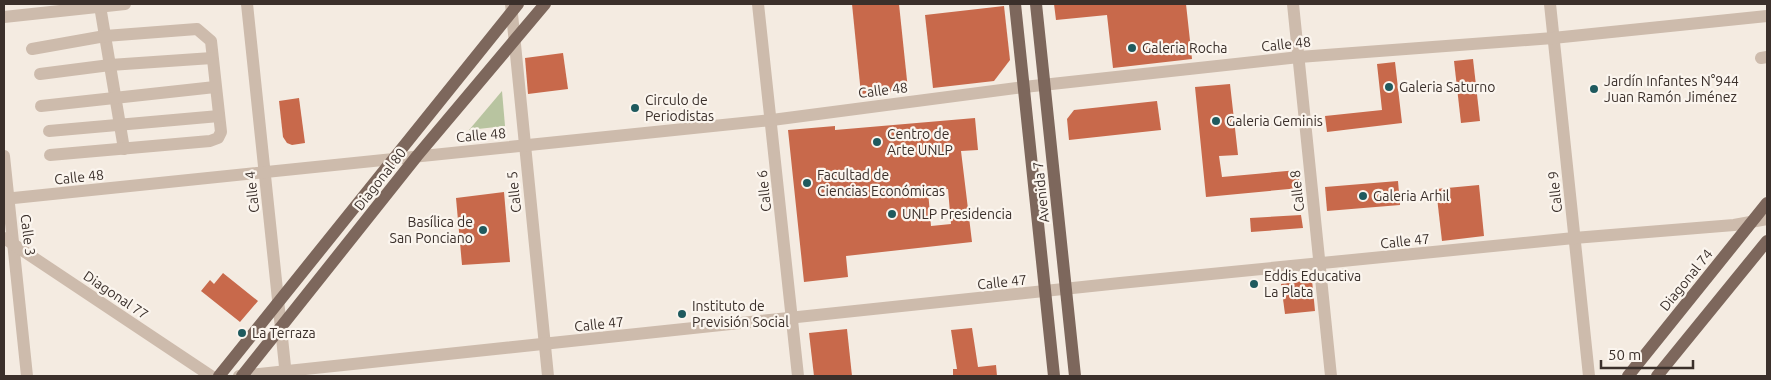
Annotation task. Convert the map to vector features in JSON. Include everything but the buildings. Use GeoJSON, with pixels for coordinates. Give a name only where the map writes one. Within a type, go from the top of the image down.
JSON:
{"type":"FeatureCollection","features":[{"type":"Feature","properties":{"kind":"main road","name":"Diagonal 80"},"geometry":{"type":"LineString","coordinates":[[241,376],[417,156],[514,38],[545,4]]}},
{"type":"Feature","properties":{"kind":"main road","name":"Avenida 7"},"geometry":{"type":"LineString","coordinates":[[1015,4],[1054,376]]}},
{"type":"Feature","properties":{"kind":"main road","name":"Avenida 7"},"geometry":{"type":"LineString","coordinates":[[1036,4],[1075,376]]}},
{"type":"Feature","properties":{"kind":"main road","name":"Diagonal 80"},"geometry":{"type":"LineString","coordinates":[[219,376],[514,6]]}},
{"type":"Feature","properties":{"kind":"main road","name":"Diagonal 74"},"geometry":{"type":"LineString","coordinates":[[1628,376],[1767,203]]}},
{"type":"Feature","properties":{"kind":"main road"},"geometry":{"type":"LineString","coordinates":[[1657,376],[1767,241]]}},
{"type":"Feature","properties":{"kind":"street"},"geometry":{"type":"LineString","coordinates":[[4,17],[125,4]]}},
{"type":"Feature","properties":{"kind":"street","name":"Calle 4"},"geometry":{"type":"LineString","coordinates":[[247,4],[277,303],[286,374]]}},
{"type":"Feature","properties":{"kind":"street","name":"Calle 6"},"geometry":{"type":"LineString","coordinates":[[758,4],[772,120],[798,376]]}},
{"type":"Feature","properties":{"kind":"street","name":"Calle 8"},"geometry":{"type":"LineString","coordinates":[[1293,4],[1330,376]]}},
{"type":"Feature","properties":{"kind":"street","name":"Calle 9"},"geometry":{"type":"LineString","coordinates":[[1550,4],[1589,376]]}},
{"type":"Feature","properties":{"kind":"street"},"geometry":{"type":"LineString","coordinates":[[100,6],[124,149]]}},
{"type":"Feature","properties":{"kind":"street","name":"Calle 5"},"geometry":{"type":"LineString","coordinates":[[514,6],[514,38],[548,376]]}},
{"type":"Feature","properties":{"kind":"street","name":"Calle 48"},"geometry":{"type":"LineString","coordinates":[[6,199],[265,174],[394,158],[772,120],[1024,87],[1299,57],[1553,38],[1767,16]]}},
{"type":"Feature","properties":{"kind":"street"},"geometry":{"type":"LineString","coordinates":[[32,49],[105,36],[197,29],[211,41],[221,132],[218,138],[210,141],[50,155]]}},
{"type":"Feature","properties":{"kind":"street"},"geometry":{"type":"LineString","coordinates":[[40,74],[110,65],[212,58]]}},
{"type":"Feature","properties":{"kind":"street"},"geometry":{"type":"LineString","coordinates":[[41,106],[215,87]]}},
{"type":"Feature","properties":{"kind":"street"},"geometry":{"type":"LineString","coordinates":[[49,131],[219,116]]}},
{"type":"Feature","properties":{"kind":"street","name":"Calle 3"},"geometry":{"type":"LineString","coordinates":[[4,156],[9,241],[27,376]]}},
{"type":"Feature","properties":{"kind":"street","name":"Calle 47"},"geometry":{"type":"LineString","coordinates":[[241,376],[286,374],[544,344],[1767,219]]}},
{"type":"Feature","properties":{"kind":"street","name":"Diagonal 77"},"geometry":{"type":"LineString","coordinates":[[9,241],[211,376]]}},
{"type":"Feature","properties":{"kind":"green space"},"geometry":{"type":"Polygon","coordinates":[[[502,91],[505,126],[469,130],[502,91]]]}},
{"type":"Feature","properties":{"kind":"place","name":"Galeria Rocha"},"geometry":{"type":"Point","coordinates":[1132,48]}},
{"type":"Feature","properties":{"kind":"place","name":"Galeria Saturno"},"geometry":{"type":"Point","coordinates":[1389,87]}},
{"type":"Feature","properties":{"kind":"place","name":"Jardín Infantes N°944 Juan Ramón Jiménez"},"geometry":{"type":"Point","coordinates":[1594,89]}},
{"type":"Feature","properties":{"kind":"place","name":"Circulo de Periodistas"},"geometry":{"type":"Point","coordinates":[635,108]}},
{"type":"Feature","properties":{"kind":"place","name":"Galeria Geminis"},"geometry":{"type":"Point","coordinates":[1216,121]}},
{"type":"Feature","properties":{"kind":"place","name":"Centro de Arte UNLP"},"geometry":{"type":"Point","coordinates":[877,142]}},
{"type":"Feature","properties":{"kind":"place","name":"Facultad de Ciencias Económicas"},"geometry":{"type":"Point","coordinates":[807,183]}},
{"type":"Feature","properties":{"kind":"place","name":"Galeria Arhil"},"geometry":{"type":"Point","coordinates":[1363,196]}},
{"type":"Feature","properties":{"kind":"place","name":"UNLP Presidencia"},"geometry":{"type":"Point","coordinates":[892,214]}},
{"type":"Feature","properties":{"kind":"place","name":"Basílica de San Ponciano"},"geometry":{"type":"Point","coordinates":[483,230]}},
{"type":"Feature","properties":{"kind":"place","name":"Eddis Educativa La Plata"},"geometry":{"type":"Point","coordinates":[1254,284]}},
{"type":"Feature","properties":{"kind":"place","name":"Instituto de Previsión Social"},"geometry":{"type":"Point","coordinates":[682,314]}},
{"type":"Feature","properties":{"kind":"place","name":"La Terraza"},"geometry":{"type":"Point","coordinates":[242,333]}}]}
